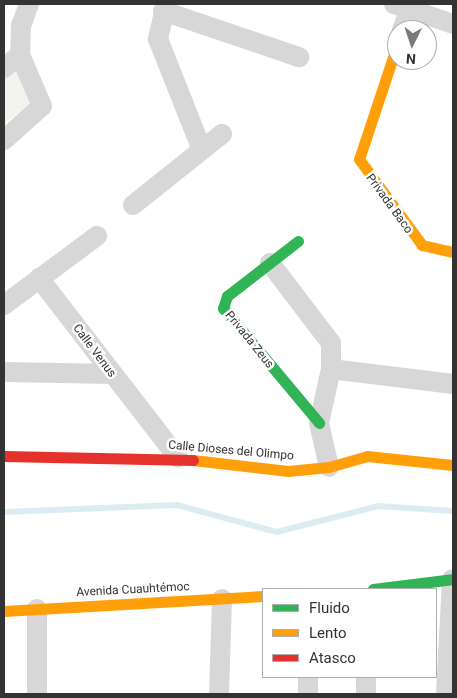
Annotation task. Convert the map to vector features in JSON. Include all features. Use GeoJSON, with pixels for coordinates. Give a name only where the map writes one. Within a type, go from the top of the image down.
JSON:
{"type":"FeatureCollection","features":[{"type":"Feature","properties":{"kind":"main road","name":"Privada Baco"},"geometry":{"type":"LineString","coordinates":[[389,70],[359,159],[413,236],[434,250],[453,252]]}},
{"type":"Feature","properties":{"kind":"main road","name":"Privada Zeus"},"geometry":{"type":"LineString","coordinates":[[298,241],[227,296],[223,308],[319,423]]}},
{"type":"Feature","properties":{"kind":"main road","name":"Calle Dioses del Olimpo"},"geometry":{"type":"LineString","coordinates":[[4,456],[178,458],[288,471],[328,468],[367,456],[453,465]]}},
{"type":"Feature","properties":{"kind":"main road"},"geometry":{"type":"LineString","coordinates":[[381,588],[453,579]]}},
{"type":"Feature","properties":{"kind":"main road","name":"Avenida Cuauhtémoc"},"geometry":{"type":"LineString","coordinates":[[4,611],[262,596]]}},
{"type":"Feature","properties":{"kind":"street"},"geometry":{"type":"LineString","coordinates":[[4,140],[42,106],[20,55],[21,26],[29,4]]}},
{"type":"Feature","properties":{"kind":"street"},"geometry":{"type":"LineString","coordinates":[[402,20],[402,6],[453,24]]}},
{"type":"Feature","properties":{"kind":"street"},"geometry":{"type":"LineString","coordinates":[[202,150],[158,40],[165,7],[299,57]]}},
{"type":"Feature","properties":{"kind":"street"},"geometry":{"type":"LineString","coordinates":[[4,68],[20,55]]}},
{"type":"Feature","properties":{"kind":"street"},"geometry":{"type":"LineString","coordinates":[[133,205],[222,134]]}},
{"type":"Feature","properties":{"kind":"street"},"geometry":{"type":"LineString","coordinates":[[4,305],[98,236]]}},
{"type":"Feature","properties":{"kind":"street","name":"Privada Zeus"},"geometry":{"type":"LineString","coordinates":[[270,263],[331,344],[331,369],[319,423],[328,468]]}},
{"type":"Feature","properties":{"kind":"street","name":"Calle Venus"},"geometry":{"type":"LineString","coordinates":[[39,278],[178,458]]}},
{"type":"Feature","properties":{"kind":"street"},"geometry":{"type":"LineString","coordinates":[[331,369],[453,384]]}},
{"type":"Feature","properties":{"kind":"street"},"geometry":{"type":"LineString","coordinates":[[4,372],[112,374]]}},
{"type":"Feature","properties":{"kind":"street"},"geometry":{"type":"LineString","coordinates":[[446,694],[453,579]]}},
{"type":"Feature","properties":{"kind":"street"},"geometry":{"type":"LineString","coordinates":[[219,694],[222,599]]}},
{"type":"Feature","properties":{"kind":"street"},"geometry":{"type":"LineString","coordinates":[[37,609],[37,694]]}},
{"type":"Feature","properties":{"kind":"street"},"geometry":{"type":"LineString","coordinates":[[308,678],[308,694]]}},
{"type":"Feature","properties":{"kind":"street"},"geometry":{"type":"LineString","coordinates":[[366,678],[366,694]]}},
{"type":"Feature","properties":{"kind":"shaded area"},"geometry":{"type":"Polygon","coordinates":[[[18,68],[33,102],[4,124],[4,79],[18,68]]]}},
{"type":"Feature","properties":{"kind":"waterway"},"geometry":{"type":"LineString","coordinates":[[4,512],[177,505],[277,532],[378,506],[453,511]]}},
{"type":"Feature","properties":{"kind":"traffic: fast"},"geometry":{"type":"LineString","coordinates":[[298,241],[227,296],[223,308],[319,423]]}},
{"type":"Feature","properties":{"kind":"traffic: fast"},"geometry":{"type":"LineString","coordinates":[[381,588],[453,579]]}},
{"type":"Feature","properties":{"kind":"traffic: slow"},"geometry":{"type":"LineString","coordinates":[[389,70],[359,159],[422,245],[453,252]]}},
{"type":"Feature","properties":{"kind":"traffic: slow"},"geometry":{"type":"LineString","coordinates":[[193,460],[288,471],[329,467],[367,456],[453,465]]}},
{"type":"Feature","properties":{"kind":"traffic: slow"},"geometry":{"type":"LineString","coordinates":[[4,611],[262,596]]}},
{"type":"Feature","properties":{"kind":"traffic: jam"},"geometry":{"type":"LineString","coordinates":[[4,456],[193,460]]}}]}
